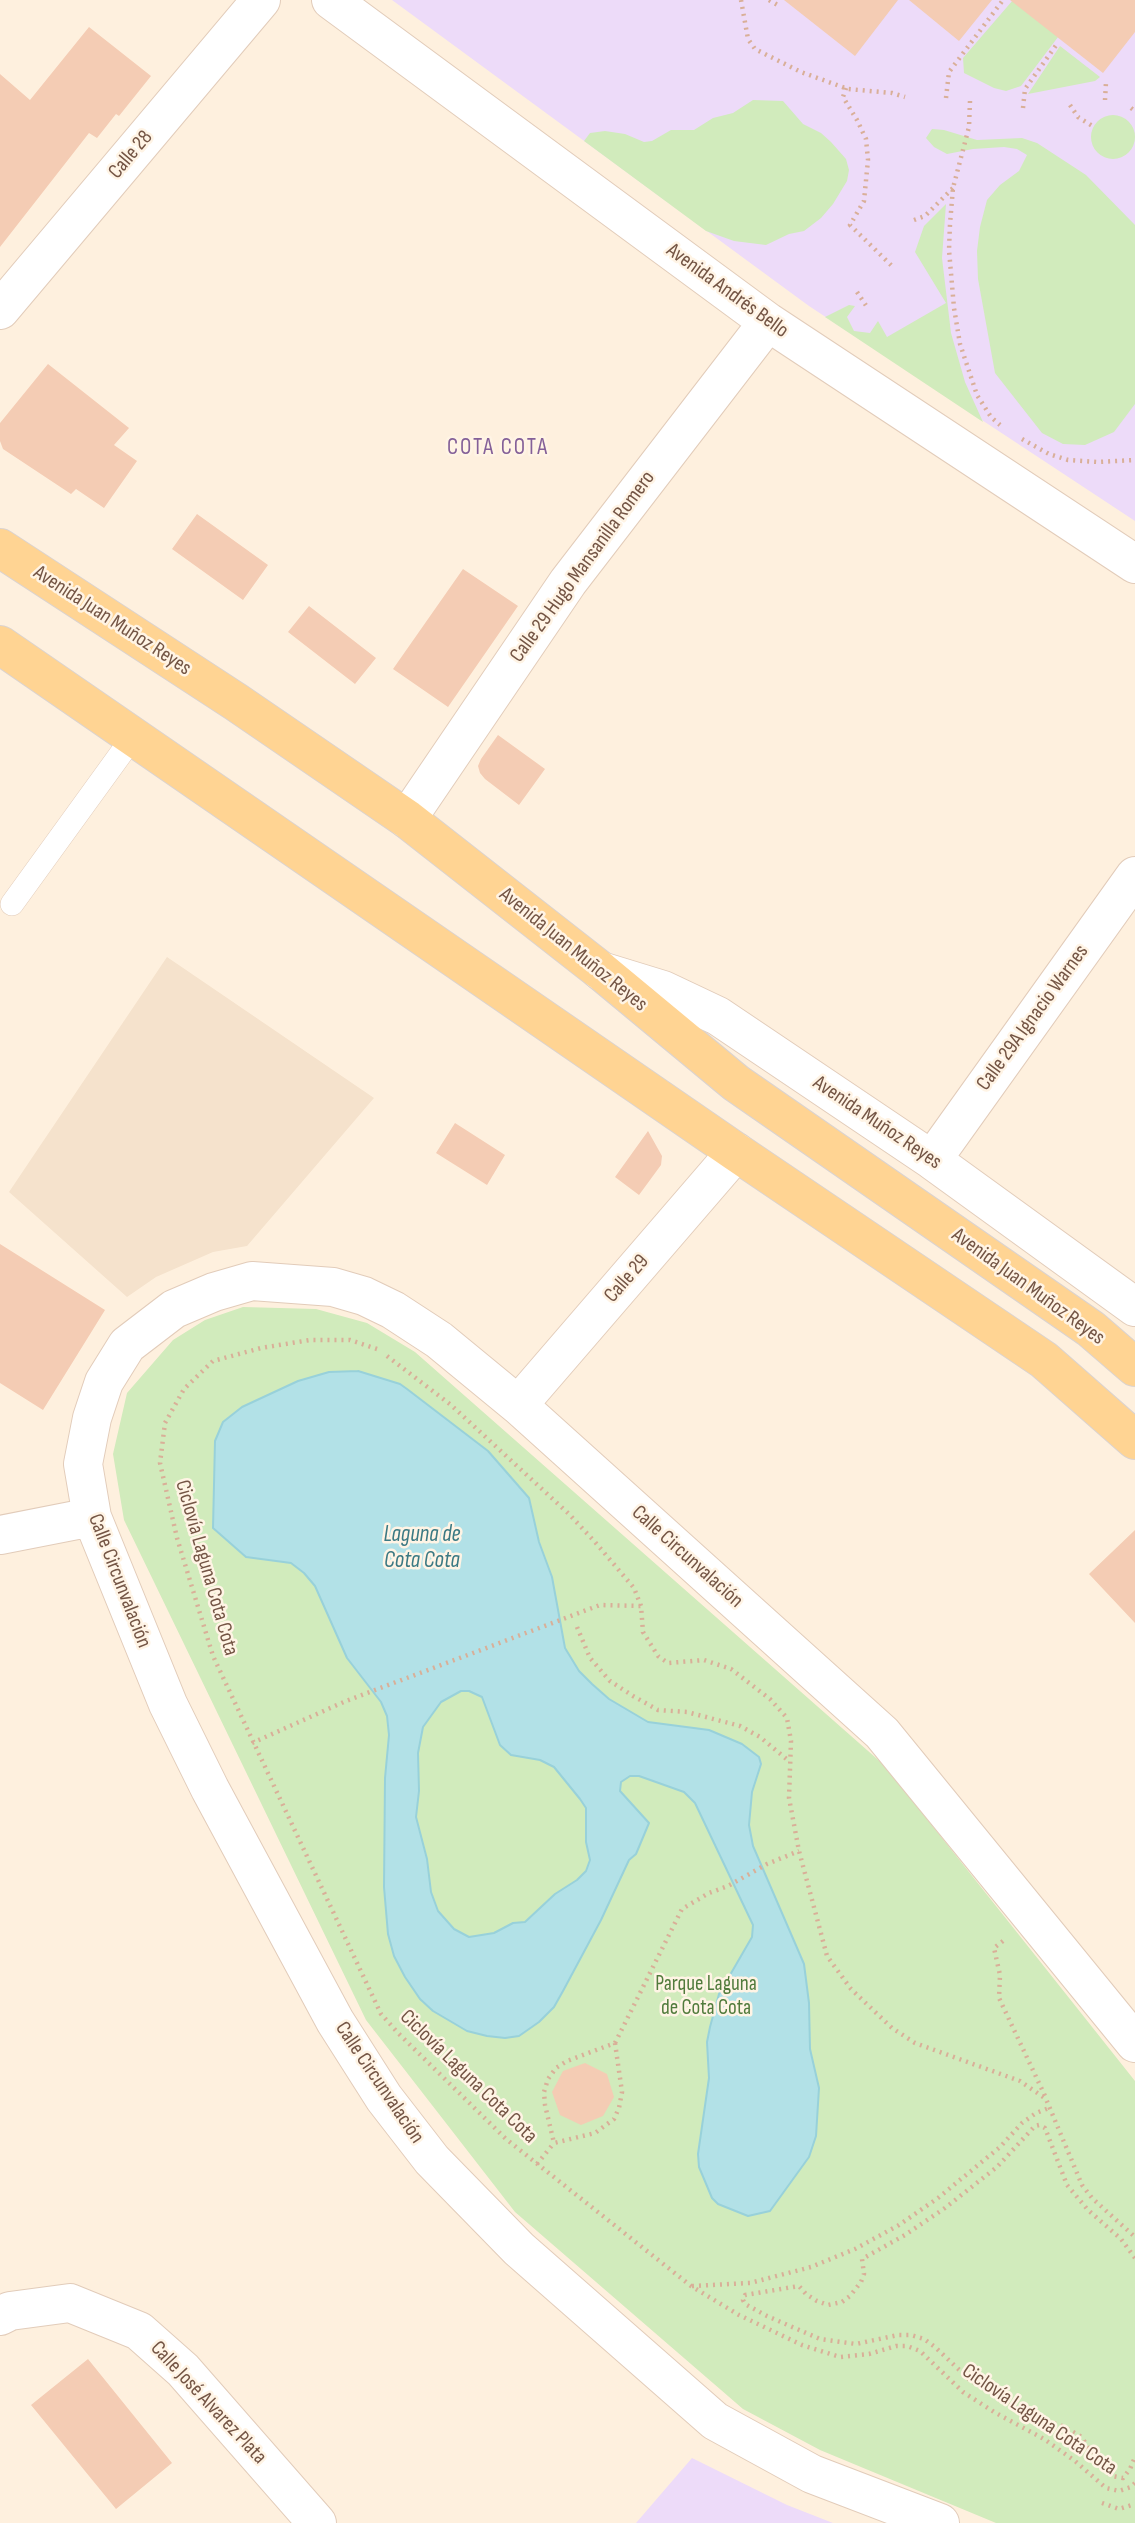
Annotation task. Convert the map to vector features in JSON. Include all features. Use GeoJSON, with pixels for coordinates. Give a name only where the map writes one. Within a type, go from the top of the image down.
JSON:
{"type":"FeatureCollection","features":[{"type":"Feature","properties":{"kind":"main road","name":"Avenida Juan Muñoz Reyes"},"geometry":{"type":"LineString","coordinates":[[0,548],[236,702],[407,819],[601,971],[736,1083],[1091,1329],[1135,1367]]}},
{"type":"Feature","properties":{"kind":"main road"},"geometry":{"type":"LineString","coordinates":[[0,645],[736,1153],[1045,1360],[1135,1440]]}},
{"type":"Feature","properties":{"kind":"street","name":"Calle 28"},"geometry":{"type":"LineString","coordinates":[[0,310],[261,0]]}},
{"type":"Feature","properties":{"kind":"street","name":"Avenida Andrés Bello"},"geometry":{"type":"LineString","coordinates":[[331,0],[768,322],[1135,564]]}},
{"type":"Feature","properties":{"kind":"street","name":"Calle 29 Hugo Mansanilla Romero"},"geometry":{"type":"LineString","coordinates":[[407,819],[568,582],[768,322]]}},
{"type":"Feature","properties":{"kind":"street","name":"Calle 29A Ignacio Warnes"},"geometry":{"type":"LineString","coordinates":[[932,1160],[1135,876]]}},
{"type":"Feature","properties":{"kind":"street","name":"Avenida Muñoz Reyes"},"geometry":{"type":"LineString","coordinates":[[601,971],[663,990],[719,1016],[932,1160],[1135,1307]]}},
{"type":"Feature","properties":{"kind":"street","name":"Calle 29"},"geometry":{"type":"LineString","coordinates":[[518,1405],[736,1153]]}},
{"type":"Feature","properties":{"kind":"street","name":"Calle Circunvalación"},"geometry":{"type":"LineString","coordinates":[[940,2523],[812,2474],[715,2421],[519,2249],[432,2160],[384,2098],[335,2021],[216,1801],[168,1704],[92,1517],[83,1464],[92,1418],[104,1382],[127,1346],[174,1309],[214,1292],[252,1281],[333,1287],[364,1296],[393,1310],[439,1340],[518,1405],[882,1733],[1135,2043]]}},
{"type":"Feature","properties":{"kind":"street"},"geometry":{"type":"LineString","coordinates":[[0,1535],[92,1517]]}},
{"type":"Feature","properties":{"kind":"street","name":"Calle José Alvarez Plata"},"geometry":{"type":"LineString","coordinates":[[0,2316],[10,2311],[70,2303],[139,2331],[183,2370],[317,2523]]}},
{"type":"Feature","properties":{"kind":"lane"},"geometry":{"type":"LineString","coordinates":[[12,904],[133,737]]}},
{"type":"Feature","properties":{"kind":"path"},"geometry":{"type":"LineString","coordinates":[[741,0],[748,39],[755,49],[801,72],[846,88],[905,97]]}},
{"type":"Feature","properties":{"kind":"path"},"geometry":{"type":"LineString","coordinates":[[769,0],[781,7]]}},
{"type":"Feature","properties":{"kind":"path"},"geometry":{"type":"LineString","coordinates":[[946,98],[949,72],[1003,0]]}},
{"type":"Feature","properties":{"kind":"path"},"geometry":{"type":"LineString","coordinates":[[1023,108],[1025,89],[1057,44]]}},
{"type":"Feature","properties":{"kind":"path"},"geometry":{"type":"LineString","coordinates":[[1105,100],[1106,82]]}},
{"type":"Feature","properties":{"kind":"path"},"geometry":{"type":"LineString","coordinates":[[846,88],[843,97],[866,139],[868,159],[864,201],[850,225],[894,268]]}},
{"type":"Feature","properties":{"kind":"path"},"geometry":{"type":"LineString","coordinates":[[970,102],[967,134],[953,188],[949,250],[960,344],[983,406],[990,417],[1008,432]]}},
{"type":"Feature","properties":{"kind":"path"},"geometry":{"type":"LineString","coordinates":[[1070,105],[1078,117],[1094,127]]}},
{"type":"Feature","properties":{"kind":"path"},"geometry":{"type":"LineString","coordinates":[[914,220],[925,216],[953,188]]}},
{"type":"Feature","properties":{"kind":"path"},"geometry":{"type":"LineString","coordinates":[[857,292],[867,307]]}},
{"type":"Feature","properties":{"kind":"path"},"geometry":{"type":"LineString","coordinates":[[1018,437],[1049,454],[1068,460],[1135,460]]}},
{"type":"Feature","properties":{"kind":"path","name":"Ciclovía Laguna Cota Cota"},"geometry":{"type":"LineString","coordinates":[[1046,2099],[1020,2081],[915,2043],[892,2028],[852,1989],[827,1956],[799,1851],[789,1798],[791,1741],[786,1718],[770,1699],[731,1669],[704,1660],[668,1663],[657,1656],[643,1632],[641,1606],[634,1588],[569,1514],[451,1405],[376,1348],[350,1340],[310,1340],[261,1348],[213,1361],[184,1389],[165,1423],[160,1463],[177,1538],[213,1656],[381,2014],[398,2034],[506,2138],[691,2286],[739,2315],[802,2346],[840,2357],[869,2354],[896,2346],[907,2346],[920,2351],[963,2392],[1044,2439],[1106,2488],[1119,2491],[1135,2483]]}},
{"type":"Feature","properties":{"kind":"path"},"geometry":{"type":"LineString","coordinates":[[252,1743],[346,1701],[600,1605],[641,1606]]}},
{"type":"Feature","properties":{"kind":"path"},"geometry":{"type":"LineString","coordinates":[[577,1627],[590,1658],[610,1681],[633,1696],[658,1710],[697,1714],[740,1726],[760,1737],[790,1762]]}},
{"type":"Feature","properties":{"kind":"path"},"geometry":{"type":"LineString","coordinates":[[537,2164],[554,2143],[595,2133],[614,2119],[620,2108],[622,2092],[615,2043],[682,1909],[767,1864],[799,1851]]}},
{"type":"Feature","properties":{"kind":"path"},"geometry":{"type":"LineString","coordinates":[[1032,1918],[994,1948],[1000,1976],[999,1998],[1082,2185],[1092,2198],[1135,2237]]}},
{"type":"Feature","properties":{"kind":"path"},"geometry":{"type":"LineString","coordinates":[[554,2143],[545,2105],[544,2092],[548,2079],[556,2068],[567,2061],[615,2043]]}},
{"type":"Feature","properties":{"kind":"path"},"geometry":{"type":"LineString","coordinates":[[691,2286],[750,2283],[811,2267],[855,2249],[899,2225],[938,2197],[1000,2147],[1022,2123],[1049,2108]]}},
{"type":"Feature","properties":{"kind":"path"},"geometry":{"type":"LineString","coordinates":[[1135,2258],[1121,2239],[1088,2210],[1068,2185],[1045,2128],[1035,2126],[997,2167],[905,2235],[862,2259],[864,2274],[861,2282],[850,2297],[842,2302],[828,2305],[817,2301],[799,2286],[745,2295],[743,2300],[744,2306],[828,2341],[856,2344],[898,2334],[924,2339],[970,2380],[1006,2403],[1082,2437],[1097,2464],[1112,2476],[1123,2478],[1135,2457]]}},
{"type":"Feature","properties":{"kind":"path"},"geometry":{"type":"LineString","coordinates":[[1102,2503],[1119,2509],[1135,2504]]}},
{"type":"Feature","properties":{"kind":"shaded area"},"geometry":{"type":"Polygon","coordinates":[[[392,0],[1135,0],[1135,521],[809,306],[392,0]]]}},
{"type":"Feature","properties":{"kind":"shaded area"},"geometry":{"type":"Polygon","coordinates":[[[167,957],[374,1098],[247,1246],[213,1252],[156,1277],[127,1297],[9,1192],[167,957]]]}},
{"type":"Feature","properties":{"kind":"shaded area"},"geometry":{"type":"Polygon","coordinates":[[[692,2458],[787,2505],[833,2523],[636,2523],[692,2458]]]}},
{"type":"Feature","properties":{"kind":"green space"},"geometry":{"type":"Polygon","coordinates":[[[1013,0],[1086,0],[1021,86],[1006,91],[964,73],[963,58],[1013,0]]]}},
{"type":"Feature","properties":{"kind":"green space"},"geometry":{"type":"Polygon","coordinates":[[[1060,46],[1100,77],[1095,81],[1028,94],[1060,46]]]}},
{"type":"Feature","properties":{"kind":"green space"},"geometry":{"type":"Polygon","coordinates":[[[753,100],[783,101],[803,124],[821,133],[831,142],[846,159],[849,170],[847,181],[821,218],[804,231],[789,234],[766,245],[734,241],[706,231],[584,141],[590,133],[605,131],[625,134],[644,142],[652,141],[671,130],[694,130],[713,118],[733,113],[753,100]]]}},
{"type":"Feature","properties":{"kind":"green space"},"geometry":{"type":"Polygon","coordinates":[[[1113,115],[1128,122],[1135,137],[1128,152],[1113,159],[1098,152],[1091,137],[1098,122],[1113,115]]]}},
{"type":"Feature","properties":{"kind":"green space"},"geometry":{"type":"Polygon","coordinates":[[[932,129],[977,140],[1022,138],[1037,143],[1086,175],[1135,225],[1135,404],[1114,432],[1085,445],[1063,444],[1042,433],[995,373],[978,279],[980,227],[987,200],[1000,185],[1019,171],[1027,155],[1017,149],[1004,147],[947,154],[934,147],[926,138],[932,129]]]}},
{"type":"Feature","properties":{"kind":"green space"},"geometry":{"type":"Polygon","coordinates":[[[946,204],[942,258],[951,333],[965,382],[983,422],[825,317],[849,305],[855,306],[847,317],[854,331],[870,333],[878,321],[887,337],[946,303],[915,252],[924,226],[946,204]]]}},
{"type":"Feature","properties":{"kind":"green space","name":"Parque Laguna de Cota Cota"},"geometry":{"type":"Polygon","coordinates":[[[243,1307],[316,1309],[367,1323],[415,1352],[884,1765],[1135,2081],[1135,2523],[996,2523],[820,2450],[743,2409],[515,2212],[366,2020],[124,1520],[113,1454],[127,1393],[173,1340],[205,1320],[243,1307]]]}},
{"type":"Feature","properties":{"kind":"water","name":"Laguna de Cota Cota"},"geometry":{"type":"Polygon","coordinates":[[[358,1371],[400,1384],[488,1451],[529,1498],[539,1542],[552,1577],[565,1648],[579,1671],[592,1684],[609,1699],[648,1722],[709,1730],[742,1744],[759,1757],[761,1764],[752,1792],[749,1825],[753,1846],[804,1964],[809,2003],[810,2049],[819,2088],[816,2136],[809,2157],[770,2211],[748,2216],[718,2204],[712,2198],[699,2167],[698,2154],[709,2078],[707,2042],[710,2027],[719,1994],[752,1937],[753,1925],[695,1803],[684,1792],[639,1776],[630,1776],[621,1782],[620,1791],[649,1823],[636,1854],[629,1860],[601,1920],[554,2007],[519,2036],[505,2038],[467,2031],[433,2011],[420,1999],[405,1977],[394,1956],[388,1934],[384,1887],[385,1778],[389,1735],[387,1716],[381,1702],[347,1658],[315,1586],[304,1573],[291,1563],[246,1557],[213,1528],[215,1441],[223,1422],[242,1407],[298,1381],[329,1372],[358,1371]],[[461,1691],[441,1702],[423,1727],[418,1753],[419,1791],[416,1817],[427,1859],[431,1892],[438,1911],[454,1929],[469,1937],[494,1933],[513,1923],[525,1922],[555,1894],[577,1880],[586,1871],[590,1860],[586,1842],[586,1808],[580,1799],[554,1767],[540,1760],[511,1755],[500,1745],[482,1697],[469,1691],[461,1691]]]}},
{"type":"Feature","properties":{"kind":"building"},"geometry":{"type":"Polygon","coordinates":[[[784,0],[898,0],[855,56],[784,0]]]}},
{"type":"Feature","properties":{"kind":"building"},"geometry":{"type":"Polygon","coordinates":[[[909,0],[992,0],[959,41],[909,0]]]}},
{"type":"Feature","properties":{"kind":"building"},"geometry":{"type":"Polygon","coordinates":[[[1010,0],[1135,0],[1135,32],[1103,73],[1010,0]]]}},
{"type":"Feature","properties":{"kind":"building"},"geometry":{"type":"Polygon","coordinates":[[[89,27],[151,76],[119,116],[116,114],[97,138],[89,133],[0,247],[0,74],[30,100],[89,27]]]}},
{"type":"Feature","properties":{"kind":"building"},"geometry":{"type":"Polygon","coordinates":[[[48,364],[129,428],[114,445],[137,461],[104,508],[76,489],[71,494],[3,449],[0,423],[48,364]]]}},
{"type":"Feature","properties":{"kind":"building"},"geometry":{"type":"Polygon","coordinates":[[[197,514],[268,565],[243,600],[172,549],[197,514]]]}},
{"type":"Feature","properties":{"kind":"building"},"geometry":{"type":"Polygon","coordinates":[[[463,569],[518,606],[448,707],[393,669],[463,569]]]}},
{"type":"Feature","properties":{"kind":"building"},"geometry":{"type":"Polygon","coordinates":[[[309,606],[376,658],[355,684],[288,632],[309,606]]]}},
{"type":"Feature","properties":{"kind":"building"},"geometry":{"type":"Polygon","coordinates":[[[498,735],[545,769],[519,805],[480,773],[478,766],[481,759],[498,735]]]}},
{"type":"Feature","properties":{"kind":"building"},"geometry":{"type":"Polygon","coordinates":[[[455,1123],[505,1155],[487,1185],[436,1153],[455,1123]]]}},
{"type":"Feature","properties":{"kind":"building"},"geometry":{"type":"Polygon","coordinates":[[[648,1131],[662,1156],[661,1165],[639,1195],[615,1177],[648,1131]]]}},
{"type":"Feature","properties":{"kind":"building"},"geometry":{"type":"Polygon","coordinates":[[[0,1244],[105,1310],[43,1410],[0,1383],[0,1244]]]}},
{"type":"Feature","properties":{"kind":"building"},"geometry":{"type":"Polygon","coordinates":[[[1135,1530],[1135,1623],[1089,1574],[1135,1530]]]}},
{"type":"Feature","properties":{"kind":"building"},"geometry":{"type":"Polygon","coordinates":[[[585,2063],[607,2074],[614,2097],[603,2116],[581,2125],[560,2115],[552,2092],[563,2071],[585,2063]]]}},
{"type":"Feature","properties":{"kind":"building"},"geometry":{"type":"Polygon","coordinates":[[[88,2359],[172,2463],[116,2509],[31,2405],[88,2359]]]}},
{"type":"Feature","properties":{"kind":"district","name":"COTA COTA"},"geometry":{"type":"Point","coordinates":[498,448]}}]}
